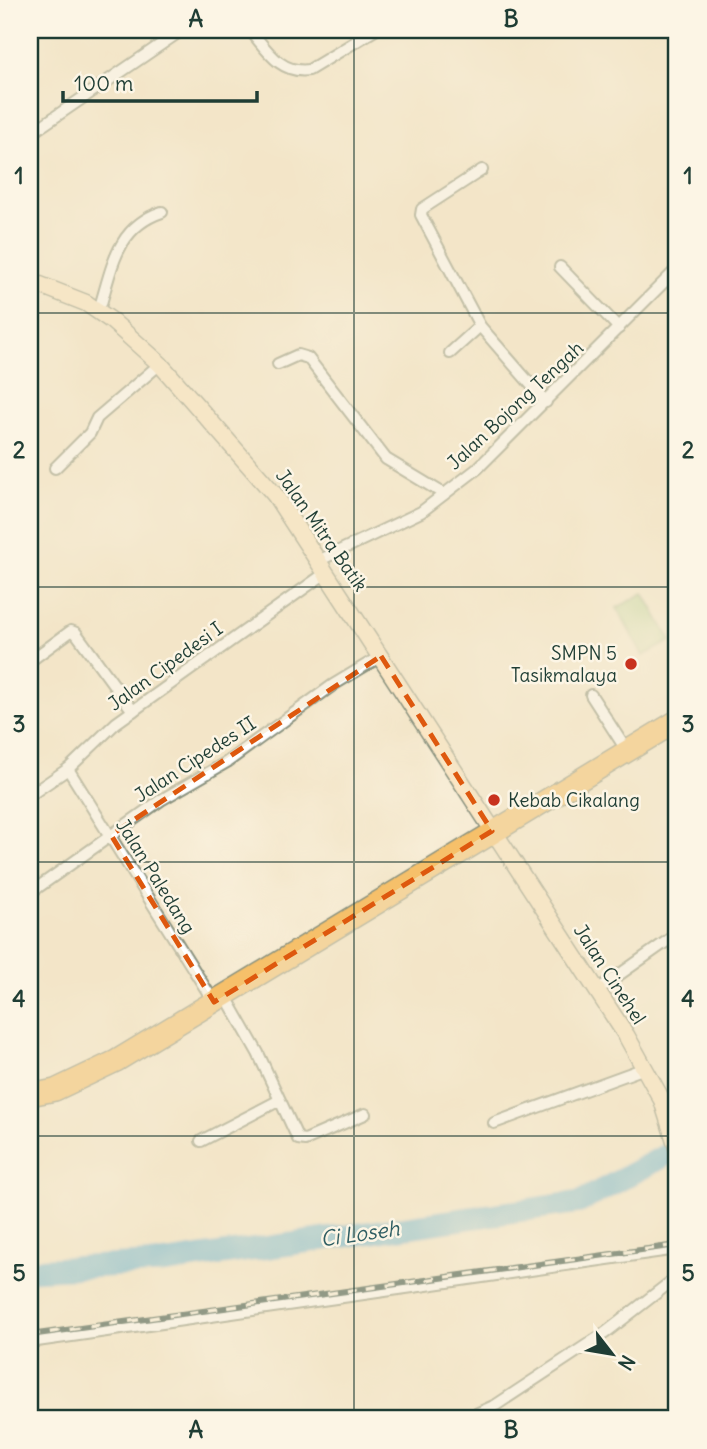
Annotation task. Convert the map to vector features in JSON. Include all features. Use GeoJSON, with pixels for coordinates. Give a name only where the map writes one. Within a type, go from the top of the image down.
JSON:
{"type":"FeatureCollection","features":[{"type":"Feature","properties":{"kind":"highway"},"geometry":{"type":"LineString","coordinates":[[30,1094],[55,1090],[98,1070],[627,751],[674,729]]}},
{"type":"Feature","properties":{"kind":"main road","name":"Jalan Mitra Batik"},"geometry":{"type":"LineString","coordinates":[[30,281],[99,310],[160,364],[275,495],[324,566],[492,831]]}},
{"type":"Feature","properties":{"kind":"main road","name":"Jalan Cinehel"},"geometry":{"type":"LineString","coordinates":[[492,831],[645,1068],[662,1100],[676,1140]]}},
{"type":"Feature","properties":{"kind":"street"},"geometry":{"type":"LineString","coordinates":[[30,134],[182,30]]}},
{"type":"Feature","properties":{"kind":"street"},"geometry":{"type":"LineString","coordinates":[[250,30],[276,61],[287,69],[300,71],[309,70],[375,30]]}},
{"type":"Feature","properties":{"kind":"street"},"geometry":{"type":"LineString","coordinates":[[482,170],[420,214],[480,326],[546,402]]}},
{"type":"Feature","properties":{"kind":"street"},"geometry":{"type":"LineString","coordinates":[[99,310],[124,237],[140,220],[162,212]]}},
{"type":"Feature","properties":{"kind":"street"},"geometry":{"type":"LineString","coordinates":[[560,267],[620,328]]}},
{"type":"Feature","properties":{"kind":"street","name":"Jalan Bojong Tengah"},"geometry":{"type":"LineString","coordinates":[[324,566],[421,512],[477,469],[677,269]]}},
{"type":"Feature","properties":{"kind":"street"},"geometry":{"type":"LineString","coordinates":[[450,353],[480,326]]}},
{"type":"Feature","properties":{"kind":"street"},"geometry":{"type":"LineString","coordinates":[[278,364],[301,354],[308,358],[386,459],[444,494]]}},
{"type":"Feature","properties":{"kind":"street"},"geometry":{"type":"LineString","coordinates":[[55,468],[90,433],[97,418],[160,364]]}},
{"type":"Feature","properties":{"kind":"street","name":"Jalan Cipedesi I"},"geometry":{"type":"LineString","coordinates":[[30,794],[68,769],[133,711],[324,566]]}},
{"type":"Feature","properties":{"kind":"street"},"geometry":{"type":"LineString","coordinates":[[30,661],[71,631],[76,633],[133,711]]}},
{"type":"Feature","properties":{"kind":"street","name":"Jalan Cipedes II"},"geometry":{"type":"LineString","coordinates":[[30,893],[161,800],[227,762],[333,685],[381,656]]}},
{"type":"Feature","properties":{"kind":"street"},"geometry":{"type":"LineString","coordinates":[[591,695],[627,751]]}},
{"type":"Feature","properties":{"kind":"street","name":"Jalan Paledang"},"geometry":{"type":"LineString","coordinates":[[68,769],[258,1054],[297,1137],[302,1141],[365,1114]]}},
{"type":"Feature","properties":{"kind":"street"},"geometry":{"type":"LineString","coordinates":[[596,991],[677,934]]}},
{"type":"Feature","properties":{"kind":"street"},"geometry":{"type":"LineString","coordinates":[[494,1123],[645,1068]]}},
{"type":"Feature","properties":{"kind":"street"},"geometry":{"type":"LineString","coordinates":[[201,1141],[278,1101]]}},
{"type":"Feature","properties":{"kind":"street"},"geometry":{"type":"LineString","coordinates":[[30,1342],[677,1250]]}},
{"type":"Feature","properties":{"kind":"street"},"geometry":{"type":"LineString","coordinates":[[465,1419],[496,1405],[605,1333],[677,1277]]}},
{"type":"Feature","properties":{"kind":"highlighted area"},"geometry":{"type":"Polygon","coordinates":[[[381,656],[492,831],[214,1002],[111,835],[381,656]]]}},
{"type":"Feature","properties":{"kind":"green space"},"geometry":{"type":"Polygon","coordinates":[[[644,593],[671,641],[643,656],[617,608],[644,593]]]}},
{"type":"Feature","properties":{"kind":"waterway","name":"Ci Loseh"},"geometry":{"type":"LineString","coordinates":[[30,1270],[161,1263],[580,1202],[677,1149]]}},
{"type":"Feature","properties":{"kind":"railway"},"geometry":{"type":"LineString","coordinates":[[30,1335],[677,1245]]}},
{"type":"Feature","properties":{"kind":"place","name":"SMPN 5 Tasikmalaya"},"geometry":{"type":"Point","coordinates":[631,664]}},
{"type":"Feature","properties":{"kind":"place","name":"Kebab Cikalang"},"geometry":{"type":"Point","coordinates":[494,800]}}]}
